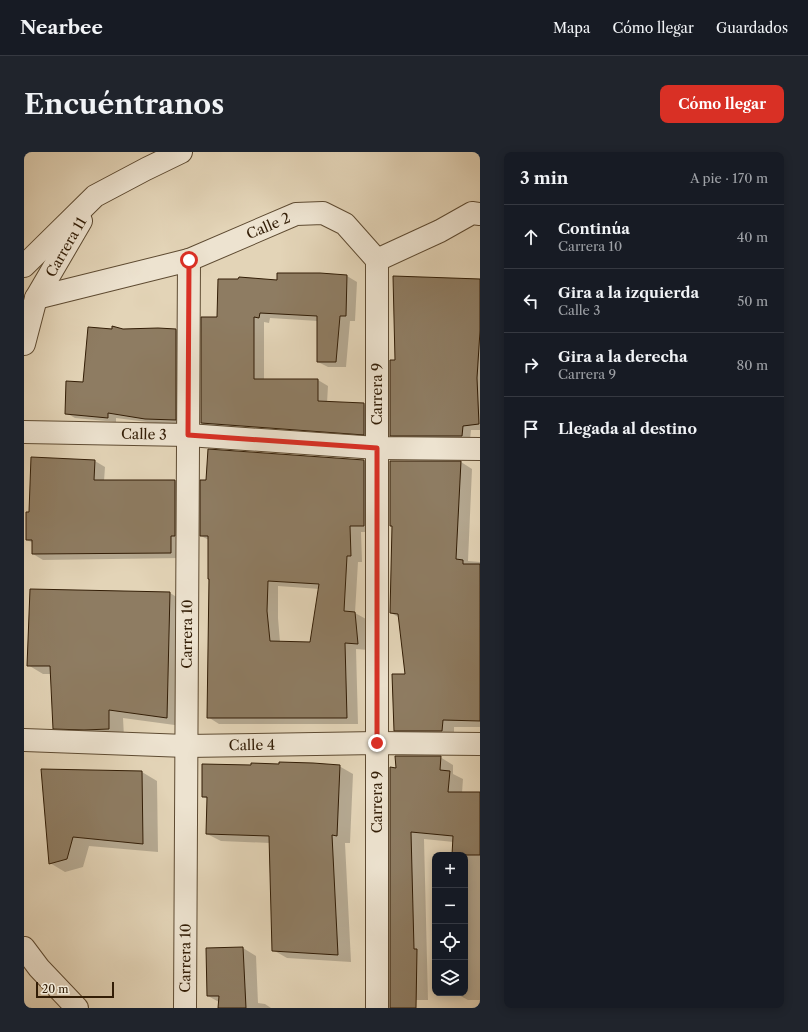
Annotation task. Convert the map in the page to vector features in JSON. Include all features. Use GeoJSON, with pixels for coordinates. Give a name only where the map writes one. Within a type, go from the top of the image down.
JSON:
{"type":"FeatureCollection","features":[{"type":"Feature","properties":{"kind":"street"},"geometry":{"type":"LineString","coordinates":[[24,266],[95,196],[181,152]]}},
{"type":"Feature","properties":{"kind":"street","name":"Carrera 11"},"geometry":{"type":"LineString","coordinates":[[24,344],[36,298],[95,196]]}},
{"type":"Feature","properties":{"kind":"street","name":"Calle 2"},"geometry":{"type":"LineString","coordinates":[[36,298],[189,260],[296,214],[323,213],[344,224],[377,260]]}},
{"type":"Feature","properties":{"kind":"street"},"geometry":{"type":"LineString","coordinates":[[377,260],[440,231],[472,213],[480,214]]}},
{"type":"Feature","properties":{"kind":"street","name":"Carrera 10"},"geometry":{"type":"LineString","coordinates":[[185,1008],[189,260]]}},
{"type":"Feature","properties":{"kind":"street","name":"Carrera 9"},"geometry":{"type":"LineString","coordinates":[[377,260],[377,1008]]}},
{"type":"Feature","properties":{"kind":"street","name":"Calle 3"},"geometry":{"type":"LineString","coordinates":[[24,432],[188,435],[377,448],[480,449]]}},
{"type":"Feature","properties":{"kind":"street","name":"Calle 4"},"geometry":{"type":"LineString","coordinates":[[24,740],[186,746],[377,743],[480,744]]}},
{"type":"Feature","properties":{"kind":"street"},"geometry":{"type":"LineString","coordinates":[[24,948],[32,967],[77,1008]]}},
{"type":"Feature","properties":{"kind":"building"},"geometry":{"type":"Polygon","coordinates":[[[277,273],[320,273],[347,275],[346,316],[340,316],[336,362],[317,362],[317,316],[260,313],[259,318],[254,317],[254,379],[318,379],[318,401],[364,403],[364,435],[201,423],[201,317],[217,317],[218,279],[238,279],[239,277],[277,280],[277,273]]]}},
{"type":"Feature","properties":{"kind":"building"},"geometry":{"type":"Polygon","coordinates":[[[393,276],[480,279],[480,331],[477,378],[479,424],[463,426],[462,436],[390,436],[390,360],[395,360],[393,276]]]}},
{"type":"Feature","properties":{"kind":"building"},"geometry":{"type":"Polygon","coordinates":[[[112,326],[123,329],[176,329],[176,420],[145,419],[108,413],[108,418],[65,414],[66,381],[83,382],[88,327],[112,329],[112,326]]]}},
{"type":"Feature","properties":{"kind":"building"},"geometry":{"type":"Polygon","coordinates":[[[208,449],[364,460],[364,526],[350,526],[351,556],[347,556],[344,611],[355,612],[358,644],[345,643],[347,718],[207,718],[209,579],[208,536],[200,536],[200,480],[206,480],[208,449]],[[268,581],[267,611],[270,641],[310,642],[319,584],[268,581]]]}},
{"type":"Feature","properties":{"kind":"building"},"geometry":{"type":"Polygon","coordinates":[[[31,457],[95,460],[94,480],[175,480],[175,536],[171,536],[171,553],[32,554],[32,540],[26,540],[26,512],[29,512],[31,457]]]}},
{"type":"Feature","properties":{"kind":"building"},"geometry":{"type":"Polygon","coordinates":[[[390,461],[461,461],[456,559],[463,560],[463,564],[480,564],[480,721],[443,720],[442,731],[394,731],[392,674],[405,674],[398,614],[390,613],[392,526],[390,526],[390,461]]]}},
{"type":"Feature","properties":{"kind":"building"},"geometry":{"type":"Polygon","coordinates":[[[30,589],[170,592],[167,718],[109,710],[109,729],[53,729],[50,666],[27,666],[30,589]]]}},
{"type":"Feature","properties":{"kind":"building"},"geometry":{"type":"Polygon","coordinates":[[[395,756],[441,756],[440,770],[450,771],[448,792],[480,792],[480,855],[468,855],[468,852],[452,852],[453,836],[411,832],[414,949],[417,949],[416,1008],[390,1008],[390,767],[396,768],[395,756]]]}},
{"type":"Feature","properties":{"kind":"building"},"geometry":{"type":"Polygon","coordinates":[[[279,762],[340,765],[337,836],[332,835],[338,955],[272,951],[269,836],[206,834],[207,797],[202,797],[202,764],[251,765],[251,763],[279,764],[279,762]]]}},
{"type":"Feature","properties":{"kind":"building"},"geometry":{"type":"Polygon","coordinates":[[[41,769],[142,771],[143,844],[73,837],[67,859],[49,864],[41,769]]]}},
{"type":"Feature","properties":{"kind":"building"},"geometry":{"type":"Polygon","coordinates":[[[243,947],[246,1008],[218,1008],[219,996],[207,996],[206,948],[243,947]]]}},
{"type":"Feature","properties":{"kind":"route"},"geometry":{"type":"LineString","coordinates":[[189,260],[188,435],[377,448],[377,743]]}}]}
